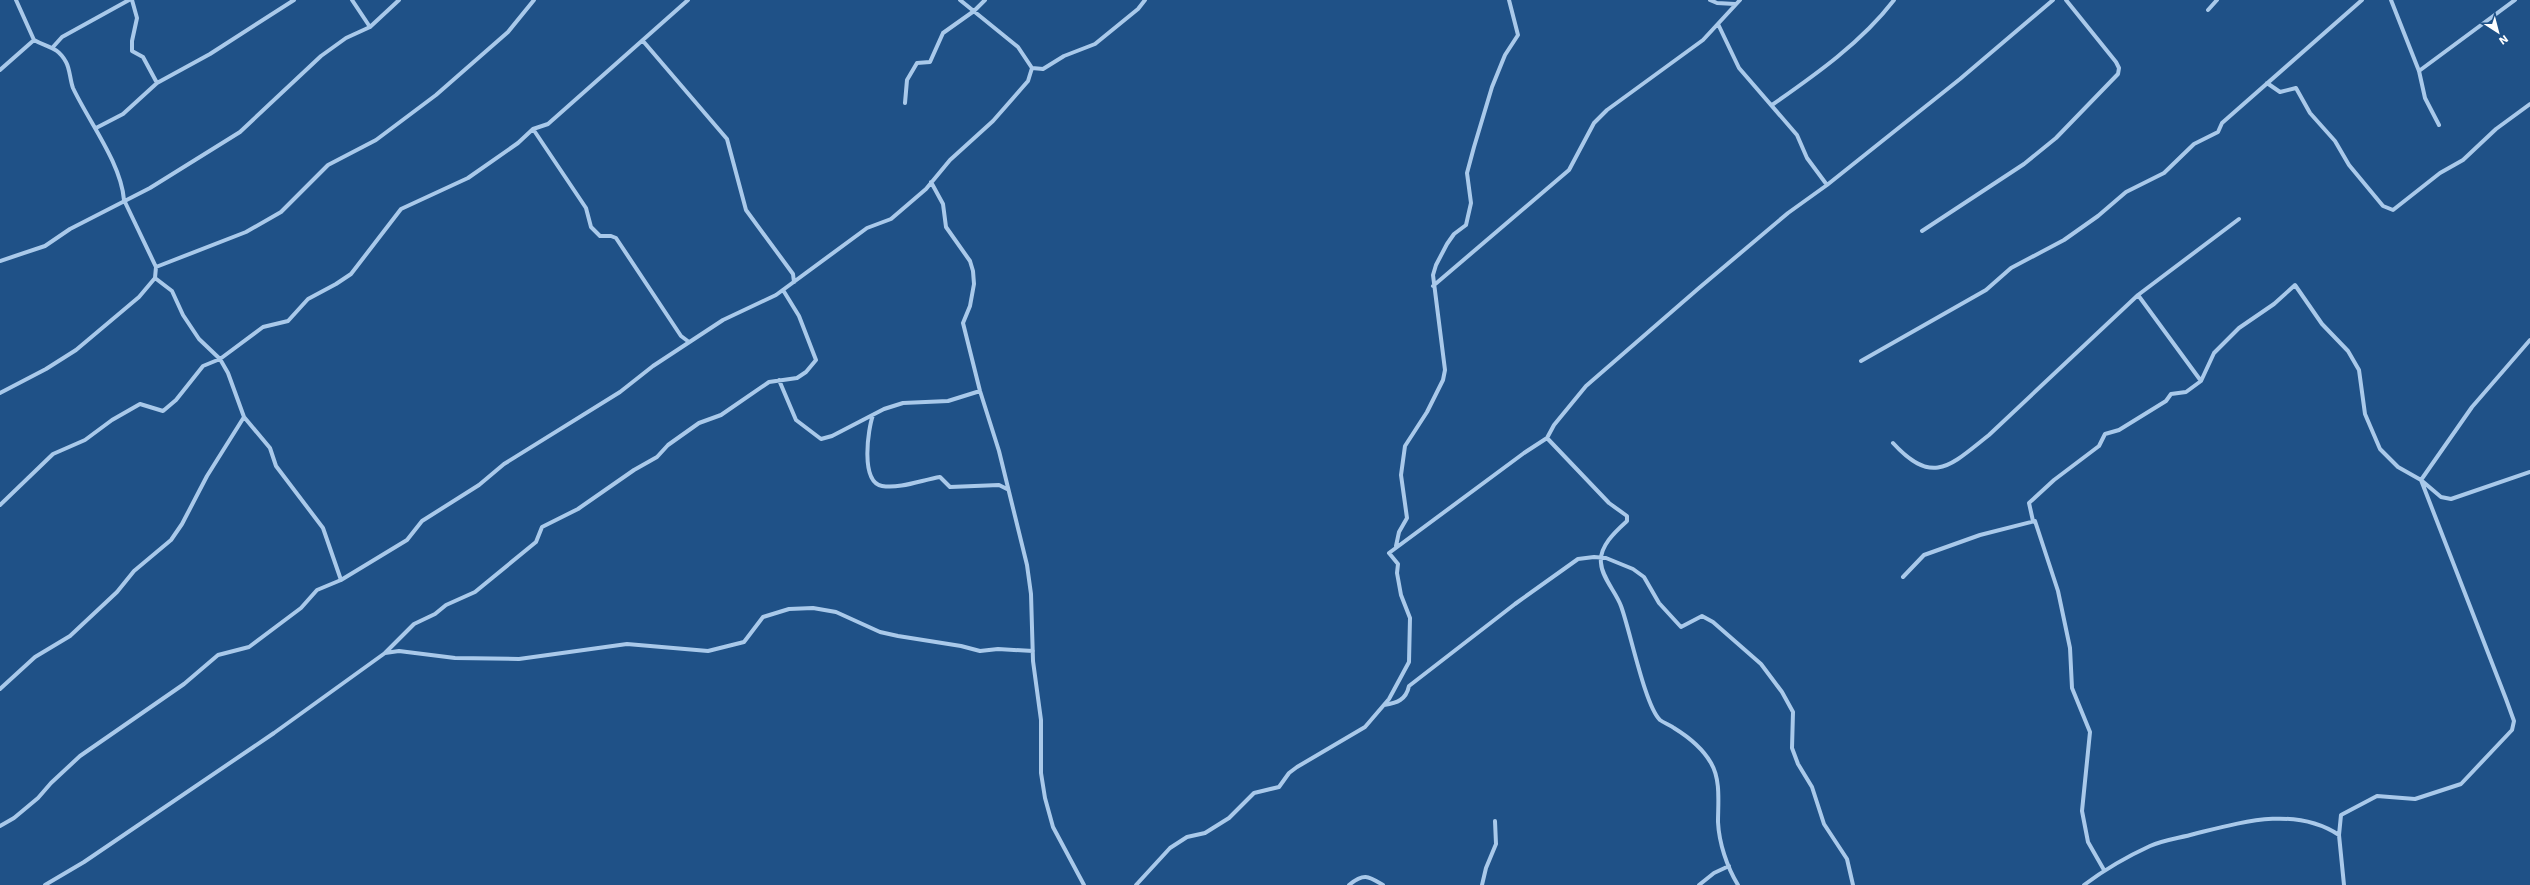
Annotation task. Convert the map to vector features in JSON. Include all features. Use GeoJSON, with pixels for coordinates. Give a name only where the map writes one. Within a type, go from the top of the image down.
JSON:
{"type":"FeatureCollection","features":[{"type":"Feature","properties":{"kind":"street"},"geometry":{"type":"LineString","coordinates":[[0,393],[46,369],[76,350],[139,297],[155,278],[156,267],[124,200],[123,189],[96,128],[73,88],[66,62],[53,46],[34,40],[16,0]]}},
{"type":"Feature","properties":{"kind":"street"},"geometry":{"type":"LineString","coordinates":[[53,46],[62,38],[129,0]]}},
{"type":"Feature","properties":{"kind":"street"},"geometry":{"type":"LineString","coordinates":[[132,0],[137,18],[132,41],[132,51],[143,57],[156,83]]}},
{"type":"Feature","properties":{"kind":"street"},"geometry":{"type":"LineString","coordinates":[[96,128],[123,114],[156,83],[210,54],[294,0]]}},
{"type":"Feature","properties":{"kind":"street"},"geometry":{"type":"LineString","coordinates":[[352,0],[370,27]]}},
{"type":"Feature","properties":{"kind":"street"},"geometry":{"type":"LineString","coordinates":[[0,261],[45,246],[70,229],[150,188],[240,132],[321,56],[346,38],[370,27],[399,0]]}},
{"type":"Feature","properties":{"kind":"street"},"geometry":{"type":"LineString","coordinates":[[156,267],[246,232],[281,212],[328,165],[376,140],[436,95],[508,32],[534,0]]}},
{"type":"Feature","properties":{"kind":"street"},"geometry":{"type":"LineString","coordinates":[[0,505],[53,454],[85,440],[112,420],[140,404],[162,411],[176,400],[203,366],[220,360],[241,345],[254,332],[263,327],[288,320],[308,298],[336,284],[351,274],[401,209],[468,178],[518,143],[533,129],[548,124],[688,0]]}},
{"type":"Feature","properties":{"kind":"street"},"geometry":{"type":"LineString","coordinates":[[960,0],[1018,47],[1032,68]]}},
{"type":"Feature","properties":{"kind":"street"},"geometry":{"type":"LineString","coordinates":[[905,103],[907,80],[917,63],[930,62],[943,33],[974,11],[986,0]]}},
{"type":"Feature","properties":{"kind":"street"},"geometry":{"type":"LineString","coordinates":[[1032,68],[1043,69],[1064,56],[1095,44],[1133,14],[1145,0]]}},
{"type":"Feature","properties":{"kind":"street"},"geometry":{"type":"LineString","coordinates":[[1388,553],[1398,544],[1399,532],[1407,518],[1402,475],[1405,446],[1426,412],[1443,380],[1445,370],[1441,326],[1433,286],[1436,265],[1441,253],[1454,234],[1466,225],[1471,203],[1467,173],[1474,147],[1492,87],[1505,55],[1518,35],[1509,0]]}},
{"type":"Feature","properties":{"kind":"street"},"geometry":{"type":"LineString","coordinates":[[1710,0],[1717,3],[1735,4]]}},
{"type":"Feature","properties":{"kind":"street"},"geometry":{"type":"LineString","coordinates":[[1433,286],[1569,170],[1594,123],[1607,110],[1703,40],[1740,0]]}},
{"type":"Feature","properties":{"kind":"street"},"geometry":{"type":"LineString","coordinates":[[1772,105],[1819,72],[1882,15],[1894,0]]}},
{"type":"Feature","properties":{"kind":"street"},"geometry":{"type":"LineString","coordinates":[[1388,553],[1524,453],[1547,438],[1554,426],[1586,386],[1788,213],[1827,185],[1960,79],[2053,0]]}},
{"type":"Feature","properties":{"kind":"street"},"geometry":{"type":"LineString","coordinates":[[1922,231],[2024,164],[2056,138],[2118,74],[2119,68],[2116,62],[2066,0]]}},
{"type":"Feature","properties":{"kind":"street"},"geometry":{"type":"LineString","coordinates":[[2208,10],[2217,0]]}},
{"type":"Feature","properties":{"kind":"street"},"geometry":{"type":"LineString","coordinates":[[1861,361],[1986,290],[2011,268],[2064,240],[2098,216],[2126,192],[2161,175],[2194,144],[2218,132],[2222,123],[2348,14],[2362,0]]}},
{"type":"Feature","properties":{"kind":"street"},"geometry":{"type":"LineString","coordinates":[[2391,0],[2419,71],[2425,98],[2439,125]]}},
{"type":"Feature","properties":{"kind":"street"},"geometry":{"type":"LineString","coordinates":[[2419,71],[2515,0]]}},
{"type":"Feature","properties":{"kind":"street"},"geometry":{"type":"LineString","coordinates":[[1718,24],[1739,68],[1797,135],[1808,158],[1827,185]]}},
{"type":"Feature","properties":{"kind":"street"},"geometry":{"type":"LineString","coordinates":[[0,70],[34,40]]}},
{"type":"Feature","properties":{"kind":"street"},"geometry":{"type":"LineString","coordinates":[[643,41],[727,139],[746,210],[793,274],[794,282]]}},
{"type":"Feature","properties":{"kind":"street"},"geometry":{"type":"LineString","coordinates":[[0,826],[14,818],[38,798],[51,782],[80,756],[184,684],[221,653],[249,647],[301,608],[317,590],[341,580],[407,540],[422,520],[479,485],[504,464],[620,392],[653,366],[723,320],[783,290],[867,228],[891,219],[926,189],[950,160],[993,121],[1028,81],[1032,68]]}},
{"type":"Feature","properties":{"kind":"street"},"geometry":{"type":"LineString","coordinates":[[2267,83],[2280,92],[2296,88],[2310,113],[2335,141],[2349,165],[2383,206],[2393,210],[2440,174],[2463,160],[2496,129],[2530,104]]}},
{"type":"Feature","properties":{"kind":"street"},"geometry":{"type":"LineString","coordinates":[[533,129],[586,208],[591,227],[600,236],[611,236],[616,238],[681,336],[689,342]]}},
{"type":"Feature","properties":{"kind":"street"},"geometry":{"type":"LineString","coordinates":[[931,182],[943,204],[946,227],[970,261],[973,271],[974,284],[970,306],[963,323],[980,391],[999,451],[1007,489],[1018,526],[1027,565],[1031,594],[1033,651],[1041,720],[1041,773],[1045,798],[1053,827],[1084,885]]}},
{"type":"Feature","properties":{"kind":"street"},"geometry":{"type":"LineString","coordinates":[[1892,443],[1906,458],[1928,469],[1942,468],[1965,454],[1989,435],[2138,295],[2239,219]]}},
{"type":"Feature","properties":{"kind":"street"},"geometry":{"type":"LineString","coordinates":[[155,278],[172,291],[183,315],[200,339],[220,360],[232,382],[237,402],[244,417],[270,448],[276,466],[323,528],[341,580]]}},
{"type":"Feature","properties":{"kind":"street"},"geometry":{"type":"LineString","coordinates":[[2104,870],[2088,842],[2082,811],[2090,732],[2072,688],[2070,648],[2058,591],[2035,521],[2033,521],[2029,503],[2054,480],[2097,448],[2105,434],[2118,430],[2166,401],[2172,394],[2186,392],[2201,381],[2214,353],[2239,328],[2274,304],[2295,285],[2322,324],[2348,351],[2359,370],[2365,414],[2380,449],[2398,467],[2421,480],[2440,497],[2451,499],[2530,472]]}},
{"type":"Feature","properties":{"kind":"street"},"geometry":{"type":"LineString","coordinates":[[45,885],[84,862],[267,737],[385,653],[414,624],[435,614],[446,605],[475,592],[536,542],[542,527],[578,509],[634,470],[656,457],[668,445],[699,423],[722,415],[769,382],[797,378],[806,372],[816,360],[799,316],[783,290]]}},
{"type":"Feature","properties":{"kind":"street"},"geometry":{"type":"LineString","coordinates":[[2138,295],[2201,381]]}},
{"type":"Feature","properties":{"kind":"street"},"geometry":{"type":"LineString","coordinates":[[2421,480],[2472,407],[2530,340]]}},
{"type":"Feature","properties":{"kind":"street"},"geometry":{"type":"LineString","coordinates":[[779,380],[796,420],[822,439],[832,436],[873,415],[903,403],[948,400],[980,391]]}},
{"type":"Feature","properties":{"kind":"street"},"geometry":{"type":"LineString","coordinates":[[873,415],[867,434],[868,458],[870,472],[875,482],[881,486],[899,486],[940,477],[950,487],[999,485],[1007,489]]}},
{"type":"Feature","properties":{"kind":"street"},"geometry":{"type":"LineString","coordinates":[[0,689],[35,657],[70,636],[117,592],[134,571],[171,540],[182,524],[204,481],[244,417]]}},
{"type":"Feature","properties":{"kind":"street"},"geometry":{"type":"LineString","coordinates":[[1547,438],[1609,503],[1627,516],[1627,521],[1609,540],[1601,557],[1603,572],[1616,592],[1628,623],[1651,706],[1660,720],[1688,738],[1711,763],[1719,790],[1718,822],[1729,866],[1738,885]]}},
{"type":"Feature","properties":{"kind":"street"},"geometry":{"type":"LineString","coordinates":[[2344,885],[2339,835],[2341,815],[2377,796],[2415,799],[2461,784],[2512,730],[2514,722],[2421,480]]}},
{"type":"Feature","properties":{"kind":"street"},"geometry":{"type":"LineString","coordinates":[[1903,577],[1924,555],[1980,535],[2033,521]]}},
{"type":"Feature","properties":{"kind":"street"},"geometry":{"type":"LineString","coordinates":[[1136,885],[1170,848],[1187,837],[1205,832],[1229,818],[1254,794],[1279,787],[1289,773],[1297,767],[1365,727],[1384,705],[1409,662],[1411,651],[1410,618],[1401,595],[1397,573],[1398,564],[1388,553]]}},
{"type":"Feature","properties":{"kind":"street"},"geometry":{"type":"LineString","coordinates":[[1384,705],[1401,700],[1407,696],[1409,686],[1515,604],[1578,559],[1601,557],[1633,569],[1644,576],[1659,603],[1681,627],[1702,616],[1713,622],[1761,664],[1782,692],[1793,712],[1792,748],[1798,764],[1812,787],[1824,824],[1847,859],[1853,885]]}},
{"type":"Feature","properties":{"kind":"street"},"geometry":{"type":"LineString","coordinates":[[385,653],[399,651],[455,658],[519,659],[627,644],[708,651],[744,642],[763,617],[770,613],[789,609],[813,608],[836,612],[880,632],[898,636],[960,646],[980,651],[998,649],[1033,651]]}},
{"type":"Feature","properties":{"kind":"street"},"geometry":{"type":"LineString","coordinates":[[2084,885],[2104,870],[2151,845],[2246,821],[2297,818],[2324,826],[2339,835]]}},
{"type":"Feature","properties":{"kind":"street"},"geometry":{"type":"LineString","coordinates":[[1482,885],[1486,868],[1496,844],[1495,821]]}},
{"type":"Feature","properties":{"kind":"street"},"geometry":{"type":"LineString","coordinates":[[1699,885],[1714,873],[1729,866]]}},
{"type":"Feature","properties":{"kind":"street"},"geometry":{"type":"LineString","coordinates":[[1349,885],[1361,877],[1369,877],[1383,885]]}}]}
